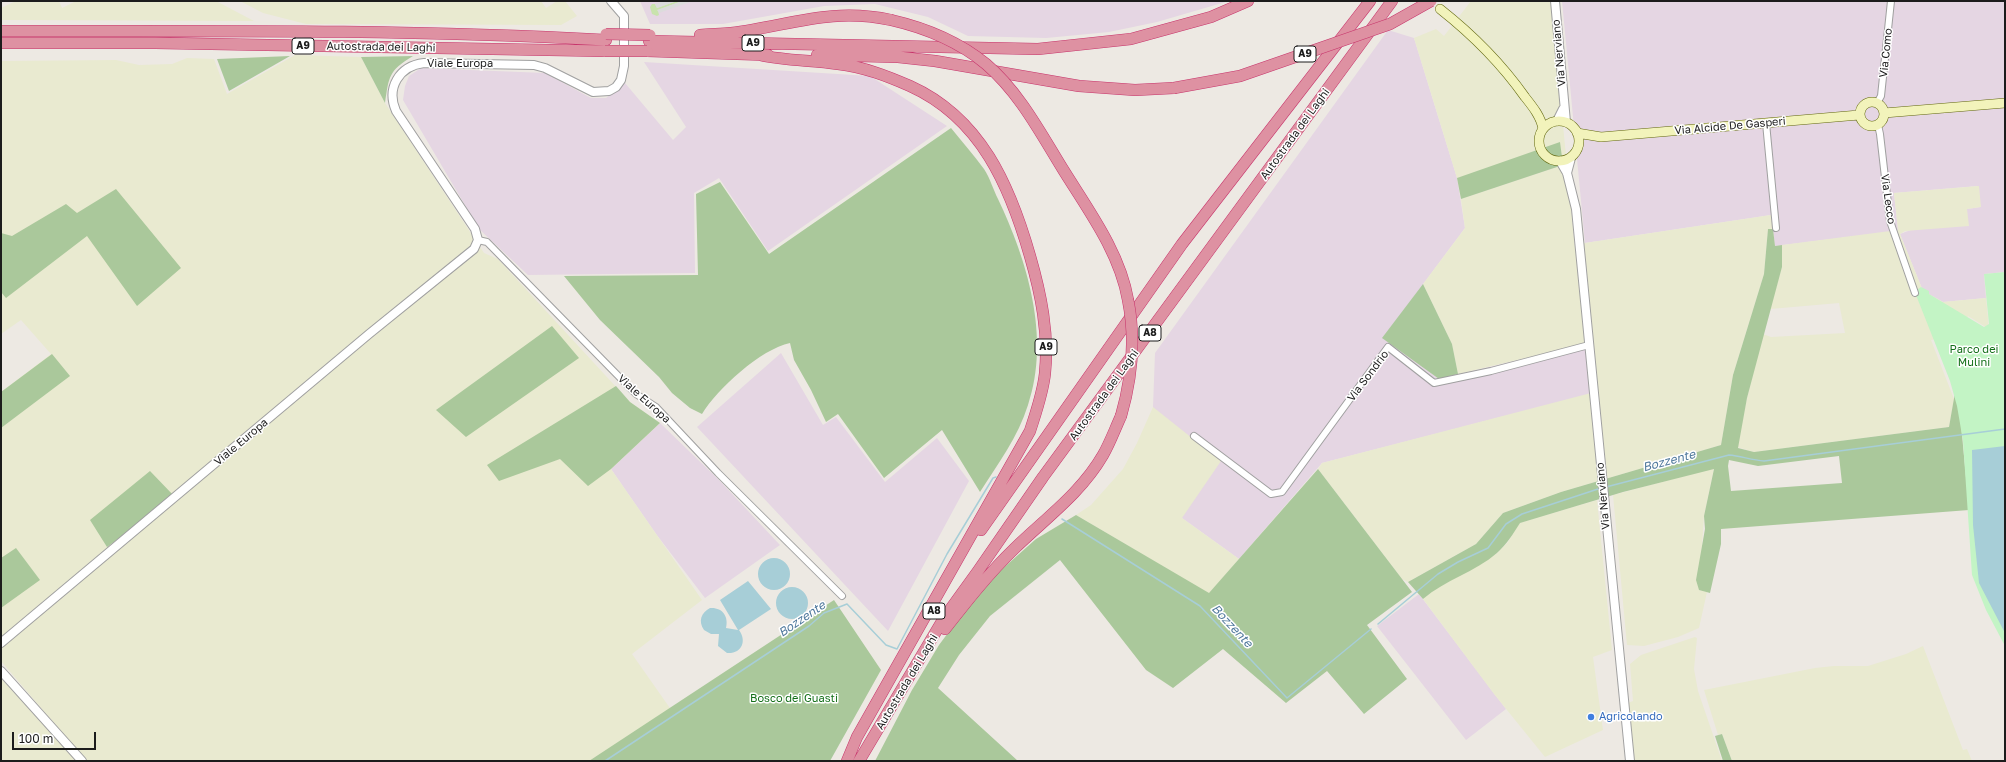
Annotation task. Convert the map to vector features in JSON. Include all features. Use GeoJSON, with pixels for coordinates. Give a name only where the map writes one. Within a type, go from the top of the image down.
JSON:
{"type":"FeatureCollection","features":[{"type":"Feature","properties":{"kind":"highway","name":"A9"},"geometry":{"type":"LineString","coordinates":[[606,41],[1038,49],[1131,39],[1211,17],[1248,1]]}},
{"type":"Feature","properties":{"kind":"highway","name":"Autostrada dei Laghi"},"geometry":{"type":"LineString","coordinates":[[847,761],[983,526],[1182,244],[1370,1]]}},
{"type":"Feature","properties":{"kind":"highway","name":"Autostrada dei Laghi"},"geometry":{"type":"LineString","coordinates":[[859,761],[944,618],[1043,477],[1392,1]]}},
{"type":"Feature","properties":{"kind":"highway","name":"A9"},"geometry":{"type":"LineString","coordinates":[[760,55],[857,55],[898,57],[935,61],[1079,86],[1135,90],[1174,88],[1240,76],[1390,24],[1431,1]]}},
{"type":"Feature","properties":{"kind":"highway","name":"A9"},"geometry":{"type":"LineString","coordinates":[[649,42],[686,36],[731,33],[820,16],[860,15],[891,20],[924,28],[941,36],[972,54],[999,76],[1030,118],[1102,233],[1123,282],[1132,318],[1132,360],[1129,385],[1121,416],[1104,455],[1087,479],[1066,502],[1015,548],[985,579],[914,669]]}},
{"type":"Feature","properties":{"kind":"highway","name":"Autostrada dei Laghi"},"geometry":{"type":"LineString","coordinates":[[1,31],[308,32],[533,36],[606,41]]}},
{"type":"Feature","properties":{"kind":"highway","name":"Autostrada dei Laghi"},"geometry":{"type":"LineString","coordinates":[[1,43],[606,41],[649,42],[760,55]]}},
{"type":"Feature","properties":{"kind":"highway","name":"A9"},"geometry":{"type":"LineString","coordinates":[[760,55],[778,60],[837,63],[866,68],[912,87],[940,104],[954,115],[986,151],[1000,172],[1011,197],[1032,264],[1044,313],[1046,344],[1045,372],[1040,400],[1030,431],[857,737],[847,761]]}},
{"type":"Feature","properties":{"kind":"main road"},"geometry":{"type":"LineString","coordinates":[[1440,9],[1484,46],[1510,75],[1536,112],[1542,129],[1539,139],[1540,148],[1550,159],[1560,161],[1570,158],[1578,147],[1577,133],[1573,126],[1558,122],[1536,112]]}},
{"type":"Feature","properties":{"kind":"main road"},"geometry":{"type":"LineString","coordinates":[[1870,102],[1880,105],[1884,113],[1884,119],[1878,125],[1871,127],[1862,122],[1859,115],[1862,107],[1870,102]]}},
{"type":"Feature","properties":{"kind":"main road"},"geometry":{"type":"LineString","coordinates":[[1884,113],[2005,103]]}},
{"type":"Feature","properties":{"kind":"main road","name":"Via Alcide De Gasperi"},"geometry":{"type":"LineString","coordinates":[[1577,133],[1601,137],[1859,115]]}},
{"type":"Feature","properties":{"kind":"main road"},"geometry":{"type":"LineString","coordinates":[[1542,129],[1558,122]]}},
{"type":"Feature","properties":{"kind":"main road","name":"Via Alcide De Gasperi"},"geometry":{"type":"LineString","coordinates":[[1578,147],[1601,137]]}},
{"type":"Feature","properties":{"kind":"street","name":"Viale Europa"},"geometry":{"type":"LineString","coordinates":[[1,643],[369,334],[474,249],[478,240],[475,229],[396,111],[392,97],[395,81],[407,68],[413,64],[525,64],[544,68],[593,92],[609,91],[616,87],[621,80],[624,66],[624,16],[611,1]]}},
{"type":"Feature","properties":{"kind":"street","name":"Via Nerviano"},"geometry":{"type":"LineString","coordinates":[[1555,1],[1564,106],[1558,122]]}},
{"type":"Feature","properties":{"kind":"street","name":"Via Como"},"geometry":{"type":"LineString","coordinates":[[1877,103],[1881,96],[1891,1]]}},
{"type":"Feature","properties":{"kind":"street"},"geometry":{"type":"LineString","coordinates":[[1766,123],[1776,228]]}},
{"type":"Feature","properties":{"kind":"street","name":"Via Lecco"},"geometry":{"type":"LineString","coordinates":[[1878,125],[1890,221],[1915,293]]}},
{"type":"Feature","properties":{"kind":"street"},"geometry":{"type":"LineString","coordinates":[[1567,173],[1570,158]]}},
{"type":"Feature","properties":{"kind":"street"},"geometry":{"type":"LineString","coordinates":[[1560,161],[1567,173]]}},
{"type":"Feature","properties":{"kind":"street","name":"Via Nerviano"},"geometry":{"type":"LineString","coordinates":[[1567,173],[1574,198],[1630,761]]}},
{"type":"Feature","properties":{"kind":"street","name":"Viale Europa"},"geometry":{"type":"LineString","coordinates":[[478,240],[487,242],[636,394],[656,407],[718,473],[842,596]]}},
{"type":"Feature","properties":{"kind":"street","name":"Via Sondrio"},"geometry":{"type":"LineString","coordinates":[[1194,436],[1271,494],[1282,492],[1388,347],[1434,383],[1491,371],[1589,345]]}},
{"type":"Feature","properties":{"kind":"street"},"geometry":{"type":"LineString","coordinates":[[1,672],[82,761]]}},
{"type":"Feature","properties":{"kind":"shaded area"},"geometry":{"type":"Polygon","coordinates":[[[640,1],[1229,1],[1157,22],[1109,32],[1046,38],[968,36],[928,17],[875,4],[824,6],[723,24],[650,24],[640,1]]]}},
{"type":"Feature","properties":{"kind":"shaded area"},"geometry":{"type":"Polygon","coordinates":[[[664,1],[677,1],[657,8],[655,4],[664,1]]]}},
{"type":"Feature","properties":{"kind":"shaded area"},"geometry":{"type":"Polygon","coordinates":[[[682,1],[693,1],[659,13],[657,10],[682,1]]]}},
{"type":"Feature","properties":{"kind":"shaded area"},"geometry":{"type":"Polygon","coordinates":[[[1562,1],[2005,1],[2005,272],[1984,274],[1986,298],[1943,302],[1923,291],[1900,234],[1967,209],[1980,207],[1978,186],[1894,193],[1898,230],[1890,232],[1775,246],[1771,215],[1585,243],[1562,1]]]}},
{"type":"Feature","properties":{"kind":"shaded area"},"geometry":{"type":"Polygon","coordinates":[[[1388,30],[1414,38],[1457,178],[1465,228],[1383,338],[1439,379],[1585,344],[1591,394],[1322,463],[1239,559],[1182,518],[1153,407],[1155,353],[1388,30]]]}},
{"type":"Feature","properties":{"kind":"shaded area"},"geometry":{"type":"Polygon","coordinates":[[[644,62],[870,76],[947,126],[768,251],[719,178],[694,193],[695,273],[528,275],[479,229],[403,100],[405,86],[409,76],[421,68],[545,73],[591,98],[606,98],[625,83],[673,140],[686,127],[644,62]]]}},
{"type":"Feature","properties":{"kind":"shaded area"},"geometry":{"type":"Polygon","coordinates":[[[781,353],[823,425],[836,417],[885,482],[937,438],[969,481],[888,631],[697,427],[781,353]]]}},
{"type":"Feature","properties":{"kind":"shaded area"},"geometry":{"type":"Polygon","coordinates":[[[660,423],[719,480],[780,545],[705,598],[656,534],[611,469],[660,423]]]}},
{"type":"Feature","properties":{"kind":"shaded area"},"geometry":{"type":"Polygon","coordinates":[[[1419,594],[1506,709],[1466,740],[1377,626],[1419,594]]]}},
{"type":"Feature","properties":{"kind":"green space"},"geometry":{"type":"Polygon","coordinates":[[[16,1],[59,1],[62,8],[76,1],[216,1],[254,21],[1,20],[1,8],[16,1]]]}},
{"type":"Feature","properties":{"kind":"green space"},"geometry":{"type":"Polygon","coordinates":[[[240,1],[541,1],[546,8],[557,1],[565,1],[577,16],[561,25],[306,24],[263,13],[240,1]]]}},
{"type":"Feature","properties":{"kind":"green space"},"geometry":{"type":"Polygon","coordinates":[[[677,1],[682,1],[658,10],[659,15],[657,16],[652,14],[650,7],[652,4],[655,4],[657,8],[677,1]]]}},
{"type":"Feature","properties":{"kind":"green space"},"geometry":{"type":"Polygon","coordinates":[[[1471,1],[1551,1],[1575,249],[1585,243],[1771,215],[1773,229],[1768,229],[1764,274],[1733,375],[1721,445],[1561,492],[1503,513],[1476,544],[1408,582],[1402,579],[1318,469],[1322,463],[1591,393],[1585,344],[1458,374],[1452,344],[1423,284],[1465,228],[1461,199],[1563,165],[1457,178],[1414,38],[1436,29],[1444,36],[1471,1]]]}},
{"type":"Feature","properties":{"kind":"green space"},"geometry":{"type":"Polygon","coordinates":[[[295,55],[361,57],[385,103],[484,253],[498,259],[630,402],[660,423],[611,469],[702,600],[632,654],[672,711],[592,761],[86,761],[1,661],[1,392],[51,354],[21,320],[1,334],[1,61],[116,60],[139,65],[172,64],[187,58],[214,59],[227,94],[295,55]]]}},
{"type":"Feature","properties":{"kind":"green space"},"geometry":{"type":"Polygon","coordinates":[[[290,56],[229,91],[217,59],[290,56]]]}},
{"type":"Feature","properties":{"kind":"green space"},"geometry":{"type":"Polygon","coordinates":[[[413,56],[399,66],[391,75],[385,103],[361,57],[413,56]]]}},
{"type":"Feature","properties":{"kind":"green space"},"geometry":{"type":"Polygon","coordinates":[[[951,128],[986,172],[1009,223],[1026,273],[1036,326],[1037,353],[1035,379],[1024,417],[1013,439],[980,492],[942,430],[884,478],[838,414],[826,422],[811,390],[794,360],[790,343],[766,353],[741,371],[718,393],[702,414],[690,408],[672,393],[659,377],[600,320],[564,276],[698,275],[696,194],[720,182],[769,254],[951,128]]]}},
{"type":"Feature","properties":{"kind":"green space"},"geometry":{"type":"Polygon","coordinates":[[[1560,142],[1563,165],[1461,199],[1457,178],[1560,142]]]}},
{"type":"Feature","properties":{"kind":"green space"},"geometry":{"type":"Polygon","coordinates":[[[1979,186],[1981,207],[1967,209],[1969,226],[1905,231],[1900,234],[1923,291],[1943,302],[1986,298],[1989,329],[1968,316],[1960,335],[1931,340],[1954,399],[1949,427],[1754,452],[1737,447],[1747,398],[1763,334],[1771,337],[1845,333],[1839,303],[1770,309],[1782,267],[1782,245],[1898,230],[1894,193],[1979,186]]]}},
{"type":"Feature","properties":{"kind":"green space"},"geometry":{"type":"Polygon","coordinates":[[[116,189],[181,268],[137,306],[87,236],[6,298],[1,292],[1,233],[12,236],[66,204],[77,213],[116,189]]]}},
{"type":"Feature","properties":{"kind":"green space"},"geometry":{"type":"Polygon","coordinates":[[[1768,229],[1773,229],[1775,246],[1782,245],[1782,267],[1747,398],[1738,448],[1754,452],[1949,427],[1957,381],[1969,510],[1721,529],[1721,544],[1710,593],[1699,590],[1696,580],[1705,529],[1704,516],[1714,469],[1623,492],[1520,523],[1507,542],[1497,553],[1479,566],[1441,586],[1423,599],[1408,582],[1476,544],[1503,513],[1561,492],[1721,445],[1733,375],[1764,274],[1768,229]],[[1839,456],[1758,466],[1729,460],[1728,466],[1731,491],[1842,483],[1839,456]]]}},
{"type":"Feature","properties":{"kind":"green space","name":"Parco dei Mulini"},"geometry":{"type":"Polygon","coordinates":[[[2005,272],[2005,646],[1986,610],[1972,575],[1963,441],[1957,406],[1950,381],[1916,295],[1917,290],[1921,287],[1929,291],[1929,294],[1984,327],[1989,324],[1984,274],[2005,272]]]}},
{"type":"Feature","properties":{"kind":"green space"},"geometry":{"type":"Polygon","coordinates":[[[1423,284],[1452,344],[1458,374],[1439,379],[1382,338],[1423,284]]]}},
{"type":"Feature","properties":{"kind":"green space"},"geometry":{"type":"Polygon","coordinates":[[[552,326],[579,358],[466,437],[436,410],[552,326]]]}},
{"type":"Feature","properties":{"kind":"green space"},"geometry":{"type":"Polygon","coordinates":[[[52,354],[70,376],[1,428],[1,392],[52,354]]]}},
{"type":"Feature","properties":{"kind":"green space"},"geometry":{"type":"Polygon","coordinates":[[[616,386],[630,402],[660,423],[611,469],[588,486],[560,459],[499,481],[487,465],[616,386]]]}},
{"type":"Feature","properties":{"kind":"green space"},"geometry":{"type":"Polygon","coordinates":[[[1153,407],[1221,461],[1182,518],[1239,559],[1209,594],[1076,515],[1091,505],[1123,469],[1137,443],[1153,407]]]}},
{"type":"Feature","properties":{"kind":"green space"},"geometry":{"type":"Polygon","coordinates":[[[1714,468],[1704,516],[1699,590],[1707,592],[1699,628],[1678,637],[1644,646],[1627,645],[1613,495],[1714,468]]]}},
{"type":"Feature","properties":{"kind":"green space"},"geometry":{"type":"Polygon","coordinates":[[[1318,469],[1412,592],[1367,625],[1407,679],[1364,714],[1327,671],[1286,703],[1223,649],[1173,688],[1146,670],[1060,560],[990,616],[959,655],[938,688],[1018,761],[875,761],[912,690],[939,645],[983,586],[1036,539],[1076,515],[1209,593],[1318,469]]]}},
{"type":"Feature","properties":{"kind":"green space"},"geometry":{"type":"Polygon","coordinates":[[[150,471],[175,497],[107,547],[90,520],[150,471]]]}},
{"type":"Feature","properties":{"kind":"green space"},"geometry":{"type":"Polygon","coordinates":[[[1597,500],[1612,650],[1593,657],[1603,730],[1545,757],[1494,694],[1423,599],[1435,589],[1496,554],[1508,542],[1519,523],[1597,500]]]}},
{"type":"Feature","properties":{"kind":"green space"},"geometry":{"type":"Polygon","coordinates":[[[16,548],[40,580],[1,608],[1,558],[16,548]]]}},
{"type":"Feature","properties":{"kind":"green space","name":"Bosco dei Guasti"},"geometry":{"type":"Polygon","coordinates":[[[834,600],[881,670],[830,761],[589,761],[834,600]]]}},
{"type":"Feature","properties":{"kind":"green space"},"geometry":{"type":"Polygon","coordinates":[[[1695,637],[1697,638],[1694,669],[1698,691],[1722,761],[1631,761],[1625,704],[1633,701],[1630,664],[1641,655],[1695,637]]]}},
{"type":"Feature","properties":{"kind":"green space"},"geometry":{"type":"Polygon","coordinates":[[[1923,646],[1963,750],[1967,749],[1972,761],[1732,761],[1722,734],[1718,735],[1704,690],[1815,668],[1834,666],[1868,666],[1906,654],[1923,646]]]}},
{"type":"Feature","properties":{"kind":"green space"},"geometry":{"type":"Polygon","coordinates":[[[1,678],[77,761],[1,761],[1,678]]]}},
{"type":"Feature","properties":{"kind":"green space"},"geometry":{"type":"Polygon","coordinates":[[[1722,734],[1732,761],[1723,761],[1715,736],[1722,734]]]}},
{"type":"Feature","properties":{"kind":"water"},"geometry":{"type":"Polygon","coordinates":[[[2005,446],[2005,633],[1979,583],[1973,525],[1972,450],[2005,446]]]}},
{"type":"Feature","properties":{"kind":"water"},"geometry":{"type":"Polygon","coordinates":[[[771,558],[777,558],[787,565],[790,574],[789,580],[783,587],[777,590],[771,590],[761,583],[758,577],[758,571],[765,561],[771,558]]]}},
{"type":"Feature","properties":{"kind":"water"},"geometry":{"type":"Polygon","coordinates":[[[748,581],[771,609],[739,630],[743,638],[742,646],[732,653],[727,653],[718,646],[719,634],[711,634],[704,630],[701,623],[701,618],[704,612],[710,608],[718,609],[724,613],[727,624],[726,628],[738,630],[720,600],[748,581]]]}},
{"type":"Feature","properties":{"kind":"water"},"geometry":{"type":"Polygon","coordinates":[[[789,587],[795,587],[805,594],[808,603],[807,609],[801,616],[795,619],[789,619],[779,612],[776,606],[776,600],[783,590],[789,587]]]}},
{"type":"Feature","properties":{"kind":"waterway","name":"Bozzente"},"geometry":{"type":"LineString","coordinates":[[1606,487],[1729,455],[1764,461],[2005,429]]}},
{"type":"Feature","properties":{"kind":"waterway","name":"Bozzente"},"geometry":{"type":"LineString","coordinates":[[605,761],[809,626],[824,613],[847,604],[886,645],[897,649],[947,554],[993,478],[996,477]]}},
{"type":"Feature","properties":{"kind":"waterway","name":"Bozzente"},"geometry":{"type":"LineString","coordinates":[[1378,624],[1438,574],[1458,562],[1488,548],[1506,524],[1522,514],[1601,488]]}},
{"type":"Feature","properties":{"kind":"waterway","name":"Bozzente"},"geometry":{"type":"LineString","coordinates":[[1062,519],[1200,606],[1287,698],[1371,629]]}},
{"type":"Feature","properties":{"kind":"place","name":"Agricolando"},"geometry":{"type":"Point","coordinates":[1591,717]}}]}
